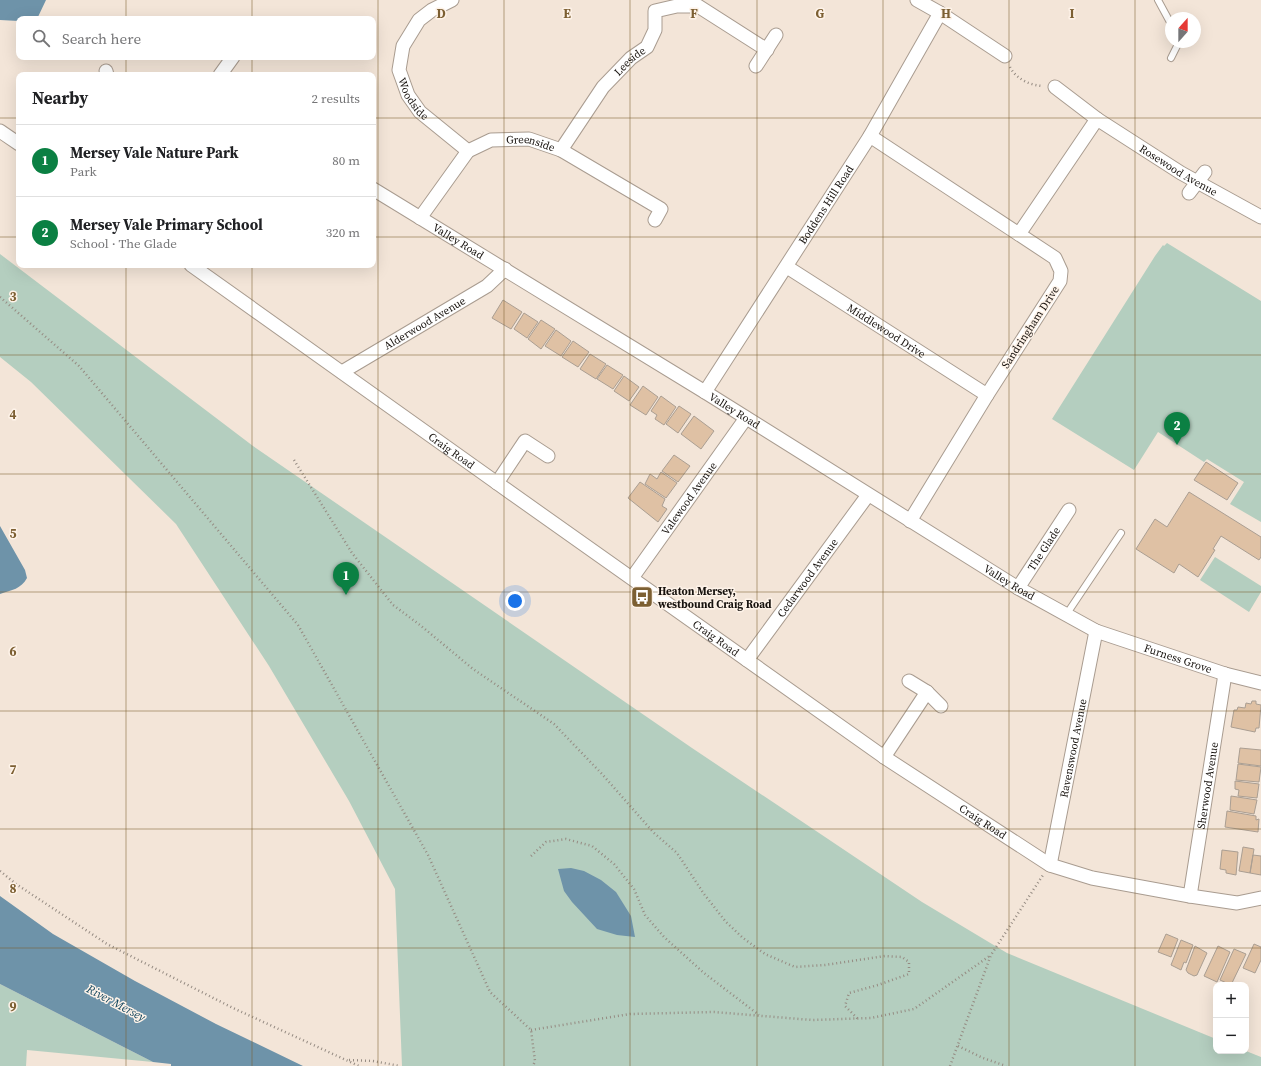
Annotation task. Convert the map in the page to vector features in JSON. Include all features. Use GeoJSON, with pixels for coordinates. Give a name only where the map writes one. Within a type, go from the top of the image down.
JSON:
{"type":"FeatureCollection","features":[{"type":"Feature","properties":{"kind":"street","name":"Woodside"},"geometry":{"type":"LineString","coordinates":[[452,0],[432,10],[419,20],[403,46],[399,70],[408,95],[420,112],[468,151]]}},
{"type":"Feature","properties":{"kind":"street"},"geometry":{"type":"LineString","coordinates":[[917,0],[940,13],[1004,56]]}},
{"type":"Feature","properties":{"kind":"street","name":"Leeside"},"geometry":{"type":"LineString","coordinates":[[561,150],[603,87],[631,58],[647,47],[655,30],[654,6],[698,6],[766,50]]}},
{"type":"Feature","properties":{"kind":"street","name":"Boddens Hill Road"},"geometry":{"type":"LineString","coordinates":[[705,392],[787,267],[870,136],[940,13]]}},
{"type":"Feature","properties":{"kind":"street"},"geometry":{"type":"LineString","coordinates":[[756,66],[776,35]]}},
{"type":"Feature","properties":{"kind":"street"},"geometry":{"type":"LineString","coordinates":[[222,72],[231,60]]}},
{"type":"Feature","properties":{"kind":"street","name":"Rosewood Avenue"},"geometry":{"type":"LineString","coordinates":[[1055,87],[1097,119],[1197,182],[1260,215]]}},
{"type":"Feature","properties":{"kind":"street"},"geometry":{"type":"LineString","coordinates":[[1019,234],[1097,119]]}},
{"type":"Feature","properties":{"kind":"street"},"geometry":{"type":"LineString","coordinates":[[0,131],[16,142]]}},
{"type":"Feature","properties":{"kind":"street","name":"Sandringham Drive"},"geometry":{"type":"LineString","coordinates":[[870,136],[1055,258],[1061,271],[1060,281],[987,395],[910,521]]}},
{"type":"Feature","properties":{"kind":"street","name":"Greenside"},"geometry":{"type":"LineString","coordinates":[[420,218],[468,151],[491,140],[529,139],[561,150],[661,209],[655,220]]}},
{"type":"Feature","properties":{"kind":"street","name":"Valley Road"},"geometry":{"type":"LineString","coordinates":[[376,191],[705,392],[1018,588],[1096,631]]}},
{"type":"Feature","properties":{"kind":"street","name":"Middlewood Drive"},"geometry":{"type":"LineString","coordinates":[[787,267],[987,395]]}},
{"type":"Feature","properties":{"kind":"street","name":"Craig Road"},"geometry":{"type":"LineString","coordinates":[[195,268],[884,757],[1050,865],[1092,878],[1190,896],[1238,903],[1261,898]]}},
{"type":"Feature","properties":{"kind":"street","name":"Alderwood Avenue"},"geometry":{"type":"LineString","coordinates":[[342,372],[487,286],[505,269]]}},
{"type":"Feature","properties":{"kind":"street","name":"Valewood Avenue"},"geometry":{"type":"LineString","coordinates":[[632,578],[746,418]]}},
{"type":"Feature","properties":{"kind":"street"},"geometry":{"type":"LineString","coordinates":[[497,483],[524,441],[548,456]]}},
{"type":"Feature","properties":{"kind":"street","name":"Cedarwood Avenue"},"geometry":{"type":"LineString","coordinates":[[747,660],[868,495]]}},
{"type":"Feature","properties":{"kind":"street","name":"The Glade"},"geometry":{"type":"LineString","coordinates":[[1018,588],[1069,510]]}},
{"type":"Feature","properties":{"kind":"street","name":"Furness Grove"},"geometry":{"type":"LineString","coordinates":[[1096,631],[1225,674],[1261,683]]}},
{"type":"Feature","properties":{"kind":"street","name":"Ravenswood Avenue"},"geometry":{"type":"LineString","coordinates":[[1050,865],[1096,631]]}},
{"type":"Feature","properties":{"kind":"street","name":"Sherwood Avenue"},"geometry":{"type":"LineString","coordinates":[[1190,896],[1225,674]]}},
{"type":"Feature","properties":{"kind":"street"},"geometry":{"type":"LineString","coordinates":[[909,681],[927,692],[941,706]]}},
{"type":"Feature","properties":{"kind":"street"},"geometry":{"type":"LineString","coordinates":[[884,757],[927,692]]}},
{"type":"Feature","properties":{"kind":"lane"},"geometry":{"type":"LineString","coordinates":[[1158,0],[1165,13]]}},
{"type":"Feature","properties":{"kind":"lane"},"geometry":{"type":"LineString","coordinates":[[1171,58],[1176,48]]}},
{"type":"Feature","properties":{"kind":"lane"},"geometry":{"type":"LineString","coordinates":[[1066,615],[1120,533]]}},
{"type":"Feature","properties":{"kind":"path"},"geometry":{"type":"LineString","coordinates":[[1004,56],[1013,72],[1023,80],[1037,86],[1055,87]]}},
{"type":"Feature","properties":{"kind":"path"},"geometry":{"type":"LineString","coordinates":[[0,298],[78,366],[298,625],[428,855],[490,992],[531,1030],[535,1061],[533,1066]]}},
{"type":"Feature","properties":{"kind":"path"},"geometry":{"type":"LineString","coordinates":[[294,460],[352,553],[393,605],[420,625],[473,669],[554,724],[653,832],[677,853],[704,894],[726,922],[743,938],[765,954],[795,967],[825,965],[885,956],[902,957],[908,962],[908,974],[849,994],[845,1006],[858,1019]]}},
{"type":"Feature","properties":{"kind":"path"},"geometry":{"type":"LineString","coordinates":[[532,856],[546,842],[566,839],[592,846],[614,864],[634,889],[645,915],[664,937],[704,973],[760,1016]]}},
{"type":"Feature","properties":{"kind":"path"},"geometry":{"type":"LineString","coordinates":[[950,1066],[991,954],[1050,865]]}},
{"type":"Feature","properties":{"kind":"path"},"geometry":{"type":"LineString","coordinates":[[0,871],[16,884],[107,944],[233,1008],[359,1066]]}},
{"type":"Feature","properties":{"kind":"path"},"geometry":{"type":"LineString","coordinates":[[531,1030],[630,1014],[714,1012],[812,1020],[871,1018],[914,1009],[991,954]]}},
{"type":"Feature","properties":{"kind":"path"},"geometry":{"type":"LineString","coordinates":[[958,1046],[983,1058],[1006,1066]]}},
{"type":"Feature","properties":{"kind":"path"},"geometry":{"type":"LineString","coordinates":[[346,1060],[373,1061],[400,1066]]}},
{"type":"Feature","properties":{"kind":"green space"},"geometry":{"type":"Polygon","coordinates":[[[1167,243],[1261,301],[1261,522],[1230,504],[1244,482],[1207,459],[1204,462],[1158,432],[1134,470],[1052,419],[1155,256],[1163,245],[1164,246],[1167,243]]]}},
{"type":"Feature","properties":{"kind":"green space"},"geometry":{"type":"Polygon","coordinates":[[[0,254],[16,266],[16,268],[18,268],[253,446],[692,748],[922,902],[1007,953],[1213,1038],[1213,1054],[1249,1054],[1249,1052],[1261,1057],[1261,1066],[402,1066],[395,889],[349,801],[269,666],[176,524],[31,382],[0,357],[0,254]]]}},
{"type":"Feature","properties":{"kind":"green space"},"geometry":{"type":"Polygon","coordinates":[[[1215,557],[1261,586],[1261,592],[1249,612],[1200,580],[1215,557]]]}},
{"type":"Feature","properties":{"kind":"green space"},"geometry":{"type":"Polygon","coordinates":[[[0,984],[153,1062],[27,1050],[26,1066],[0,1066],[0,984]]]}},
{"type":"Feature","properties":{"kind":"water"},"geometry":{"type":"Polygon","coordinates":[[[0,0],[46,0],[38,16],[16,16],[16,21],[0,20],[0,0]]]}},
{"type":"Feature","properties":{"kind":"water"},"geometry":{"type":"Polygon","coordinates":[[[0,526],[25,570],[27,578],[19,587],[0,594],[0,526]]]}},
{"type":"Feature","properties":{"kind":"water"},"geometry":{"type":"Polygon","coordinates":[[[571,868],[584,871],[601,880],[616,892],[631,916],[635,937],[617,935],[597,929],[564,891],[558,869],[571,868]]]}},
{"type":"Feature","properties":{"kind":"water","name":"River Mersey"},"geometry":{"type":"Polygon","coordinates":[[[0,896],[53,934],[135,981],[216,1024],[303,1066],[171,1066],[171,1064],[153,1062],[0,984],[0,896]]]}},
{"type":"Feature","properties":{"kind":"building"},"geometry":{"type":"Polygon","coordinates":[[[503,300],[522,312],[511,329],[492,318],[503,300]]]}},
{"type":"Feature","properties":{"kind":"building"},"geometry":{"type":"Polygon","coordinates":[[[524,313],[538,322],[527,338],[514,329],[524,313]]]}},
{"type":"Feature","properties":{"kind":"building"},"geometry":{"type":"Polygon","coordinates":[[[541,320],[555,329],[541,349],[528,339],[541,320]]]}},
{"type":"Feature","properties":{"kind":"building"},"geometry":{"type":"Polygon","coordinates":[[[556,330],[571,341],[561,356],[545,346],[556,330]]]}},
{"type":"Feature","properties":{"kind":"building"},"geometry":{"type":"Polygon","coordinates":[[[573,341],[589,352],[578,367],[562,357],[573,341]]]}},
{"type":"Feature","properties":{"kind":"building"},"geometry":{"type":"Polygon","coordinates":[[[590,354],[606,364],[596,379],[580,369],[590,354]]]}},
{"type":"Feature","properties":{"kind":"building"},"geometry":{"type":"Polygon","coordinates":[[[607,365],[623,375],[613,389],[597,379],[607,365]]]}},
{"type":"Feature","properties":{"kind":"building"},"geometry":{"type":"Polygon","coordinates":[[[624,376],[639,387],[629,401],[614,391],[624,376]]]}},
{"type":"Feature","properties":{"kind":"building"},"geometry":{"type":"Polygon","coordinates":[[[643,386],[658,397],[646,415],[630,405],[643,386]]]}},
{"type":"Feature","properties":{"kind":"building"},"geometry":{"type":"Polygon","coordinates":[[[661,396],[676,407],[664,425],[655,419],[657,415],[651,411],[661,396]]]}},
{"type":"Feature","properties":{"kind":"building"},"geometry":{"type":"Polygon","coordinates":[[[679,406],[691,414],[678,433],[666,424],[679,406]]]}},
{"type":"Feature","properties":{"kind":"building"},"geometry":{"type":"Polygon","coordinates":[[[694,416],[714,431],[701,449],[681,434],[694,416]]]}},
{"type":"Feature","properties":{"kind":"building"},"geometry":{"type":"Polygon","coordinates":[[[674,455],[690,466],[678,482],[662,471],[674,455]]]}},
{"type":"Feature","properties":{"kind":"building"},"geometry":{"type":"Polygon","coordinates":[[[1206,462],[1238,483],[1227,500],[1194,480],[1206,462]]]}},
{"type":"Feature","properties":{"kind":"building"},"geometry":{"type":"Polygon","coordinates":[[[661,472],[677,483],[666,498],[645,484],[650,474],[657,479],[661,472]]]}},
{"type":"Feature","properties":{"kind":"building"},"geometry":{"type":"Polygon","coordinates":[[[640,482],[665,499],[662,506],[667,509],[658,522],[628,498],[640,482]]]}},
{"type":"Feature","properties":{"kind":"building"},"geometry":{"type":"Polygon","coordinates":[[[1189,492],[1261,537],[1261,557],[1259,560],[1221,536],[1213,549],[1215,550],[1198,577],[1179,564],[1174,573],[1136,549],[1155,519],[1167,527],[1189,492]]]}},
{"type":"Feature","properties":{"kind":"building"},"geometry":{"type":"Polygon","coordinates":[[[1252,701],[1256,701],[1256,704],[1261,705],[1259,728],[1256,728],[1255,732],[1231,727],[1234,710],[1237,710],[1238,707],[1245,708],[1246,703],[1251,704],[1252,701]]]}},
{"type":"Feature","properties":{"kind":"building"},"geometry":{"type":"Polygon","coordinates":[[[1240,748],[1261,750],[1261,766],[1238,763],[1240,748]]]}},
{"type":"Feature","properties":{"kind":"building"},"geometry":{"type":"Polygon","coordinates":[[[1238,764],[1261,767],[1259,782],[1236,780],[1238,764]]]}},
{"type":"Feature","properties":{"kind":"building"},"geometry":{"type":"Polygon","coordinates":[[[1235,781],[1259,784],[1257,798],[1238,796],[1239,790],[1235,789],[1235,781]]]}},
{"type":"Feature","properties":{"kind":"building"},"geometry":{"type":"Polygon","coordinates":[[[1231,796],[1257,800],[1254,814],[1230,810],[1231,796]]]}},
{"type":"Feature","properties":{"kind":"building"},"geometry":{"type":"Polygon","coordinates":[[[1227,811],[1256,816],[1256,820],[1259,819],[1258,832],[1225,827],[1227,811]]]}},
{"type":"Feature","properties":{"kind":"building"},"geometry":{"type":"Polygon","coordinates":[[[1243,847],[1254,849],[1250,873],[1239,871],[1243,847]]]}},
{"type":"Feature","properties":{"kind":"building"},"geometry":{"type":"Polygon","coordinates":[[[1222,850],[1238,852],[1236,875],[1226,873],[1226,870],[1220,869],[1222,850]]]}},
{"type":"Feature","properties":{"kind":"building"},"geometry":{"type":"Polygon","coordinates":[[[1253,855],[1261,856],[1261,875],[1250,873],[1253,855]]]}},
{"type":"Feature","properties":{"kind":"building"},"geometry":{"type":"Polygon","coordinates":[[[1166,934],[1178,939],[1171,957],[1158,952],[1166,934]]]}},
{"type":"Feature","properties":{"kind":"building"},"geometry":{"type":"Polygon","coordinates":[[[1181,940],[1193,945],[1186,963],[1184,962],[1181,970],[1171,965],[1181,940]]]}},
{"type":"Feature","properties":{"kind":"building"},"geometry":{"type":"Polygon","coordinates":[[[1254,944],[1261,947],[1261,960],[1255,973],[1243,968],[1254,944]]]}},
{"type":"Feature","properties":{"kind":"building"},"geometry":{"type":"Polygon","coordinates":[[[1195,946],[1207,953],[1197,975],[1194,976],[1186,970],[1195,946]]]}},
{"type":"Feature","properties":{"kind":"building"},"geometry":{"type":"Polygon","coordinates":[[[1218,946],[1230,952],[1217,982],[1204,976],[1218,946]]]}},
{"type":"Feature","properties":{"kind":"building"},"geometry":{"type":"Polygon","coordinates":[[[1234,949],[1246,954],[1232,982],[1224,982],[1220,980],[1234,949]]]}},
{"type":"Feature","properties":{"kind":"place","name":"Mersey Vale Primary School"},"geometry":{"type":"Point","coordinates":[1177,445]}},
{"type":"Feature","properties":{"kind":"place","name":"Mersey Vale Nature Park"},"geometry":{"type":"Point","coordinates":[346,595]}},
{"type":"Feature","properties":{"kind":"place","name":"Heaton Mersey, westbound Craig Road"},"geometry":{"type":"Point","coordinates":[642,597]}}]}
